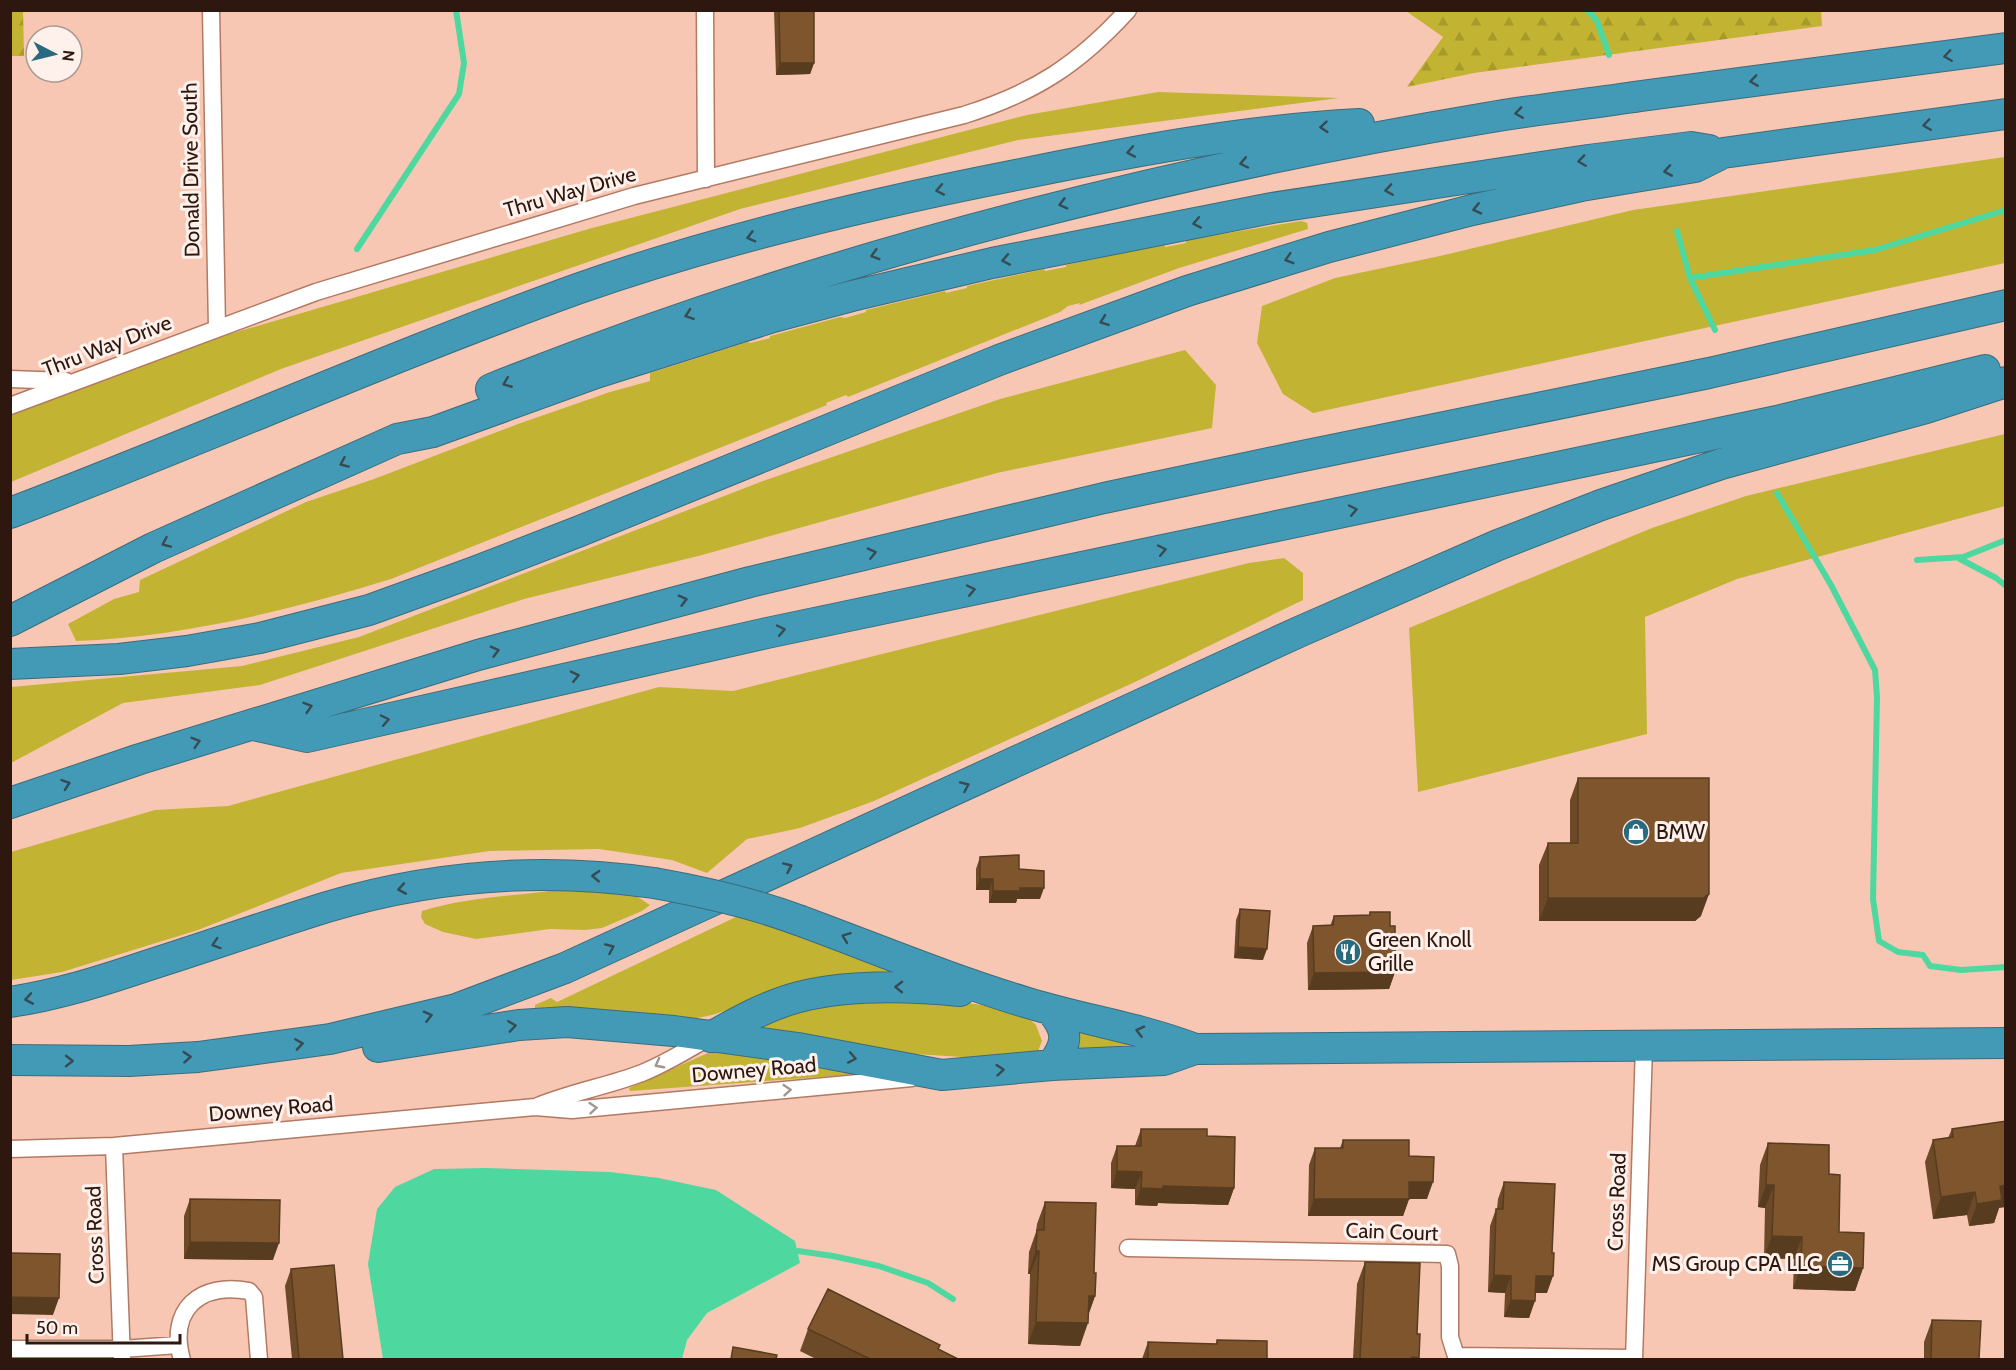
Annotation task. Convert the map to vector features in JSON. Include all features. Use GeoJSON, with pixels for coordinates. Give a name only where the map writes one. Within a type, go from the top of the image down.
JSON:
{"type":"FeatureCollection","features":[{"type":"Feature","properties":{"kind":"highway"},"geometry":{"type":"LineString","coordinates":[[397,440],[426,415],[652,328],[851,262],[976,227],[1161,181],[1268,158],[1488,118],[2006,48]]}},
{"type":"Feature","properties":{"kind":"highway"},"geometry":{"type":"LineString","coordinates":[[10,621],[153,548],[397,440],[433,432],[596,373],[732,329],[852,296],[992,263],[1272,208],[1496,173],[1691,147],[1723,153],[2006,114]]}},
{"type":"Feature","properties":{"kind":"highway"},"geometry":{"type":"LineString","coordinates":[[10,513],[113,474],[479,325],[687,254],[891,200],[1139,150],[1246,134],[1488,118]]}},
{"type":"Feature","properties":{"kind":"highway"},"geometry":{"type":"LineString","coordinates":[[10,664],[119,659],[187,651],[287,632],[369,610],[571,534],[999,360],[1187,291],[1329,247],[1472,210],[1581,186],[1695,167],[1723,153]]}},
{"type":"Feature","properties":{"kind":"highway"},"geometry":{"type":"LineString","coordinates":[[10,803],[478,655],[750,582],[1104,498],[1709,373],[2006,305]]}},
{"type":"Feature","properties":{"kind":"highway"},"geometry":{"type":"LineString","coordinates":[[252,725],[307,736],[745,638],[1757,425],[1997,367],[2006,368]]}},
{"type":"Feature","properties":{"kind":"highway"},"geometry":{"type":"LineString","coordinates":[[10,1060],[129,1061],[198,1057],[330,1039],[456,1009],[565,968],[1301,631],[1507,541],[1601,505],[1721,464],[1926,408],[2006,382]]}},
{"type":"Feature","properties":{"kind":"highway"},"geometry":{"type":"LineString","coordinates":[[10,1002],[72,990],[327,908],[395,890],[445,881],[500,875],[557,874],[612,877],[654,883],[704,892],[759,906],[999,994],[1051,1010],[1166,1038],[1195,1049]]}},
{"type":"Feature","properties":{"kind":"highway"},"geometry":{"type":"LineString","coordinates":[[711,1036],[756,1012],[799,997],[888,987],[920,987],[999,994]]}},
{"type":"Feature","properties":{"kind":"highway"},"geometry":{"type":"LineString","coordinates":[[1051,1010],[1063,1027],[1065,1039],[1062,1051],[1052,1065]]}},
{"type":"Feature","properties":{"kind":"highway"},"geometry":{"type":"LineString","coordinates":[[330,1039],[378,1047],[543,1022],[621,1025],[798,1048],[942,1076],[1052,1065],[1164,1060],[1195,1049],[2006,1042]]}},
{"type":"Feature","properties":{"kind":"street","name":"Donald Drive South"},"geometry":{"type":"LineString","coordinates":[[211,10],[217,328]]}},
{"type":"Feature","properties":{"kind":"street"},"geometry":{"type":"LineString","coordinates":[[705,10],[706,179]]}},
{"type":"Feature","properties":{"kind":"street","name":"Thru Way Drive"},"geometry":{"type":"LineString","coordinates":[[10,406],[316,292],[634,196],[993,106],[1021,95],[1072,63],[1128,10]]}},
{"type":"Feature","properties":{"kind":"street"},"geometry":{"type":"LineString","coordinates":[[10,379],[76,381]]}},
{"type":"Feature","properties":{"kind":"street","name":"Downey Road"},"geometry":{"type":"LineString","coordinates":[[535,1107],[558,1097],[601,1088],[644,1072],[711,1036]]}},
{"type":"Feature","properties":{"kind":"street","name":"Cross Road"},"geometry":{"type":"LineString","coordinates":[[1634,1359],[1644,1046]]}},
{"type":"Feature","properties":{"kind":"street","name":"Downey Road"},"geometry":{"type":"LineString","coordinates":[[10,1149],[114,1146],[535,1107],[572,1110],[942,1076]]}},
{"type":"Feature","properties":{"kind":"street","name":"Cross Road"},"geometry":{"type":"LineString","coordinates":[[114,1146],[122,1354]]}},
{"type":"Feature","properties":{"kind":"street","name":"Cain Court"},"geometry":{"type":"LineString","coordinates":[[1128,1248],[1447,1254],[1450,1266],[1450,1337],[1456,1356],[1634,1359]]}},
{"type":"Feature","properties":{"kind":"street"},"geometry":{"type":"LineString","coordinates":[[10,1349],[122,1354],[180,1352],[183,1316],[189,1304],[219,1289],[235,1288],[249,1291],[254,1297],[259,1359]]}},
{"type":"Feature","properties":{"kind":"green space"},"geometry":{"type":"Polygon","coordinates":[[[1821,10],[1822,26],[1474,73],[1407,87],[1443,37],[1406,11],[1821,10]]]}},
{"type":"Feature","properties":{"kind":"green space"},"geometry":{"type":"Polygon","coordinates":[[[10,11],[23,11],[24,56],[11,56],[10,11]]]}},
{"type":"Feature","properties":{"kind":"green space"},"geometry":{"type":"Polygon","coordinates":[[[1158,92],[1339,98],[1018,140],[740,209],[281,369],[11,482],[11,398],[592,228],[1027,115],[1158,92]]]}},
{"type":"Feature","properties":{"kind":"green space"},"geometry":{"type":"Polygon","coordinates":[[[2005,157],[2005,263],[1313,413],[1283,394],[1257,343],[1262,306],[1335,278],[1440,256],[1633,210],[2005,157]]]}},
{"type":"Feature","properties":{"kind":"green space"},"geometry":{"type":"Polygon","coordinates":[[[1301,221],[1307,223],[1308,229],[1179,268],[1079,305],[1080,303],[1068,306],[1060,312],[848,397],[846,395],[826,403],[827,405],[391,579],[275,611],[155,634],[76,641],[68,624],[114,599],[139,592],[140,580],[306,502],[374,479],[518,424],[610,392],[650,381],[650,373],[748,342],[945,291],[946,293],[967,288],[967,286],[1044,269],[1045,271],[1066,267],[1066,265],[1164,244],[1165,247],[1186,243],[1186,240],[1301,221]]]}},
{"type":"Feature","properties":{"kind":"green space"},"geometry":{"type":"Polygon","coordinates":[[[1185,350],[1216,385],[1212,428],[997,473],[702,555],[524,599],[260,685],[123,703],[11,763],[11,687],[242,666],[359,637],[763,481],[1000,399],[1185,350]]]}},
{"type":"Feature","properties":{"kind":"green space"},"geometry":{"type":"Polygon","coordinates":[[[2005,434],[2005,506],[1737,579],[1645,617],[1647,734],[1418,792],[1409,628],[1652,528],[1746,496],[2005,434]]]}},
{"type":"Feature","properties":{"kind":"green space"},"geometry":{"type":"Polygon","coordinates":[[[1284,558],[1303,573],[1303,600],[1135,682],[874,801],[800,828],[747,839],[707,873],[672,860],[599,849],[489,851],[341,873],[198,930],[62,972],[11,980],[11,852],[155,810],[228,806],[659,687],[733,691],[1249,563],[1284,558]]]}},
{"type":"Feature","properties":{"kind":"green space"},"geometry":{"type":"Polygon","coordinates":[[[571,888],[635,895],[650,905],[642,911],[602,928],[550,929],[476,939],[443,932],[425,924],[421,917],[422,911],[459,902],[571,888]]]}},
{"type":"Feature","properties":{"kind":"green space"},"geometry":{"type":"Polygon","coordinates":[[[740,915],[774,928],[779,927],[895,972],[809,982],[731,1009],[690,1019],[550,1007],[547,1010],[535,1009],[535,1005],[551,998],[557,1002],[740,915]]]}},
{"type":"Feature","properties":{"kind":"green space"},"geometry":{"type":"Polygon","coordinates":[[[832,1000],[962,1002],[994,1007],[1024,1014],[1036,1025],[1042,1041],[1038,1051],[1029,1057],[978,1058],[899,1053],[760,1029],[758,1024],[832,1000]]]}},
{"type":"Feature","properties":{"kind":"green space"},"geometry":{"type":"Polygon","coordinates":[[[1075,1028],[1156,1045],[1075,1053],[1075,1028]]]}},
{"type":"Feature","properties":{"kind":"green space"},"geometry":{"type":"Polygon","coordinates":[[[723,1050],[862,1074],[630,1091],[629,1088],[708,1053],[723,1050]]]}},
{"type":"Feature","properties":{"kind":"shaded area"},"geometry":{"type":"Polygon","coordinates":[[[486,1168],[610,1172],[659,1178],[716,1190],[795,1241],[800,1263],[707,1313],[687,1340],[682,1359],[383,1359],[368,1264],[377,1209],[395,1187],[434,1169],[486,1168]]]}},
{"type":"Feature","properties":{"kind":"building"},"geometry":{"type":"Polygon","coordinates":[[[779,10],[814,10],[814,63],[780,63],[779,10]]]}},
{"type":"Feature","properties":{"kind":"building","name":"BMW"},"geometry":{"type":"Polygon","coordinates":[[[1578,778],[1709,778],[1709,894],[1703,898],[1548,898],[1548,843],[1578,843],[1578,778]]]}},
{"type":"Feature","properties":{"kind":"building"},"geometry":{"type":"Polygon","coordinates":[[[1019,855],[1019,869],[1044,871],[1044,888],[993,891],[993,879],[980,879],[980,857],[1019,855]]]}},
{"type":"Feature","properties":{"kind":"building"},"geometry":{"type":"Polygon","coordinates":[[[1240,909],[1270,911],[1267,949],[1238,947],[1240,909]]]}},
{"type":"Feature","properties":{"kind":"building","name":"Green Knoll Grille"},"geometry":{"type":"Polygon","coordinates":[[[1370,912],[1390,912],[1390,926],[1395,926],[1395,972],[1314,973],[1313,926],[1333,925],[1334,916],[1370,915],[1370,912]]]}},
{"type":"Feature","properties":{"kind":"building"},"geometry":{"type":"Polygon","coordinates":[[[2006,1121],[2006,1185],[2000,1186],[2002,1200],[1977,1204],[1975,1192],[1941,1197],[1933,1140],[1953,1137],[1952,1129],[2006,1121]]]}},
{"type":"Feature","properties":{"kind":"building"},"geometry":{"type":"Polygon","coordinates":[[[1141,1129],[1207,1129],[1207,1136],[1235,1137],[1234,1188],[1163,1186],[1163,1189],[1141,1188],[1142,1172],[1117,1171],[1117,1146],[1141,1146],[1141,1129]]]}},
{"type":"Feature","properties":{"kind":"building"},"geometry":{"type":"Polygon","coordinates":[[[1343,1140],[1409,1140],[1409,1156],[1434,1157],[1433,1182],[1409,1182],[1409,1199],[1314,1199],[1315,1148],[1343,1148],[1343,1140]]]}},
{"type":"Feature","properties":{"kind":"building"},"geometry":{"type":"Polygon","coordinates":[[[1768,1143],[1829,1145],[1829,1174],[1840,1175],[1839,1232],[1864,1233],[1863,1268],[1801,1266],[1802,1237],[1772,1236],[1774,1185],[1766,1185],[1768,1143]]]}},
{"type":"Feature","properties":{"kind":"building"},"geometry":{"type":"Polygon","coordinates":[[[1504,1182],[1555,1184],[1553,1276],[1536,1276],[1535,1301],[1511,1300],[1511,1276],[1494,1275],[1496,1209],[1503,1209],[1504,1182]]]}},
{"type":"Feature","properties":{"kind":"building"},"geometry":{"type":"Polygon","coordinates":[[[190,1199],[280,1200],[279,1243],[190,1242],[190,1199]]]}},
{"type":"Feature","properties":{"kind":"building"},"geometry":{"type":"Polygon","coordinates":[[[1045,1202],[1096,1203],[1095,1296],[1089,1296],[1088,1323],[1036,1322],[1039,1251],[1036,1251],[1037,1230],[1044,1230],[1045,1202]]]}},
{"type":"Feature","properties":{"kind":"building"},"geometry":{"type":"Polygon","coordinates":[[[10,1253],[60,1254],[59,1298],[10,1297],[10,1253]]]}},
{"type":"Feature","properties":{"kind":"building"},"geometry":{"type":"Polygon","coordinates":[[[1365,1262],[1420,1263],[1417,1334],[1420,1334],[1419,1358],[1360,1359],[1365,1262]]]}},
{"type":"Feature","properties":{"kind":"building"},"geometry":{"type":"Polygon","coordinates":[[[334,1265],[343,1359],[299,1359],[291,1269],[334,1265]]]}},
{"type":"Feature","properties":{"kind":"building"},"geometry":{"type":"Polygon","coordinates":[[[828,1289],[940,1345],[938,1349],[958,1359],[870,1359],[808,1329],[828,1289]]]}},
{"type":"Feature","properties":{"kind":"building"},"geometry":{"type":"Polygon","coordinates":[[[1932,1320],[1981,1321],[1979,1359],[1931,1359],[1932,1320]]]}},
{"type":"Feature","properties":{"kind":"building"},"geometry":{"type":"Polygon","coordinates":[[[1217,1340],[1267,1341],[1267,1359],[1148,1359],[1148,1342],[1217,1344],[1217,1340]]]}},
{"type":"Feature","properties":{"kind":"building"},"geometry":{"type":"Polygon","coordinates":[[[733,1347],[777,1355],[776,1359],[731,1359],[733,1347]]]}},
{"type":"Feature","properties":{"kind":"waterway"},"geometry":{"type":"LineString","coordinates":[[357,249],[459,94],[464,63],[456,10]]}},
{"type":"Feature","properties":{"kind":"waterway"},"geometry":{"type":"LineString","coordinates":[[1588,10],[1597,21],[1609,55]]}},
{"type":"Feature","properties":{"kind":"waterway"},"geometry":{"type":"LineString","coordinates":[[1690,278],[1875,250],[2006,210]]}},
{"type":"Feature","properties":{"kind":"waterway"},"geometry":{"type":"LineString","coordinates":[[1677,231],[1690,278],[1715,330]]}},
{"type":"Feature","properties":{"kind":"waterway"},"geometry":{"type":"LineString","coordinates":[[1777,493],[1831,585],[1875,670],[1877,697],[1873,899],[1879,941],[1898,952],[1923,955],[1930,966],[1961,970],[2006,967]]}},
{"type":"Feature","properties":{"kind":"waterway"},"geometry":{"type":"LineString","coordinates":[[1917,560],[1963,557],[2006,540]]}},
{"type":"Feature","properties":{"kind":"waterway"},"geometry":{"type":"LineString","coordinates":[[1960,559],[1996,578],[2006,586]]}},
{"type":"Feature","properties":{"kind":"waterway"},"geometry":{"type":"LineString","coordinates":[[798,1251],[879,1266],[928,1283],[953,1299]]}},
{"type":"Feature","properties":{"kind":"place","name":"BMW"},"geometry":{"type":"Point","coordinates":[1636,832]}},
{"type":"Feature","properties":{"kind":"place","name":"Green Knoll Grille"},"geometry":{"type":"Point","coordinates":[1348,952]}},
{"type":"Feature","properties":{"kind":"place","name":"MS Group CPA LLC"},"geometry":{"type":"Point","coordinates":[1840,1264]}}]}
